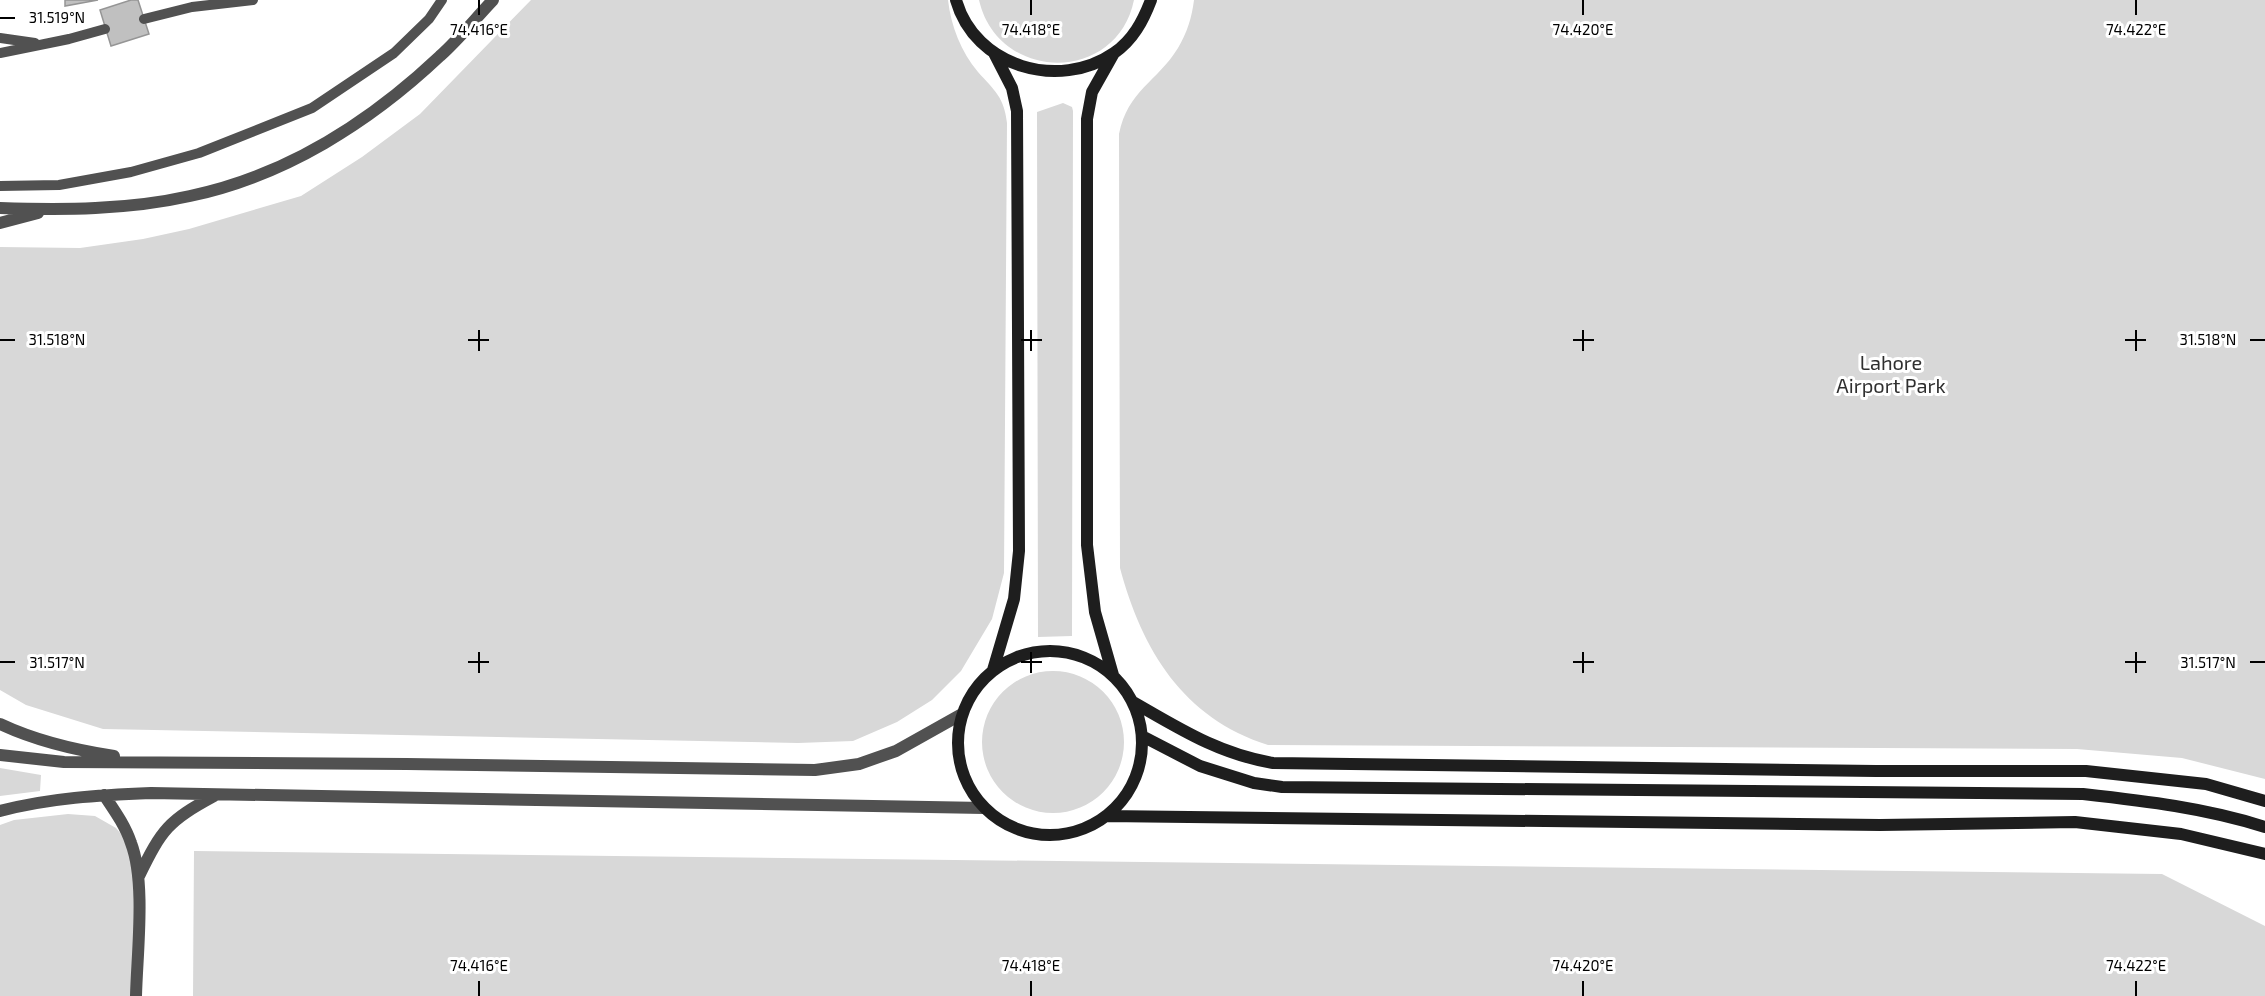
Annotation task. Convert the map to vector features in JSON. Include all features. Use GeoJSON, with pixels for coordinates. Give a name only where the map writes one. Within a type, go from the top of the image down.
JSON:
{"type":"FeatureCollection","features":[{"type":"Feature","properties":{"kind":"street"},"geometry":{"type":"LineString","coordinates":[[0,208],[51,209],[135,205],[189,196],[229,186],[292,161],[322,146],[373,111],[440,56],[493,0]]}},
{"type":"Feature","properties":{"kind":"street"},"geometry":{"type":"LineString","coordinates":[[956,0],[967,26],[979,40],[994,53],[1024,67],[1059,72],[1080,69],[1094,65],[1114,53]]}},
{"type":"Feature","properties":{"kind":"street"},"geometry":{"type":"LineString","coordinates":[[1113,675],[1095,612],[1087,545],[1087,119],[1092,92],[1114,53],[1138,27],[1151,0]]}},
{"type":"Feature","properties":{"kind":"street"},"geometry":{"type":"LineString","coordinates":[[993,670],[1014,599],[1019,551],[1017,111],[1012,88],[994,53]]}},
{"type":"Feature","properties":{"kind":"street"},"geometry":{"type":"LineString","coordinates":[[0,223],[51,209]]}},
{"type":"Feature","properties":{"kind":"street"},"geometry":{"type":"LineString","coordinates":[[1041,651],[1067,652],[1092,660],[1113,675],[1124,688],[1139,718],[1142,736],[1141,758],[1134,780],[1122,800],[1106,816],[1087,827],[1066,833],[1044,834],[1022,830],[1002,821],[984,808],[967,784],[962,771],[957,742],[962,714],[974,690],[993,670],[1016,657],[1041,651]]}},
{"type":"Feature","properties":{"kind":"street"},"geometry":{"type":"LineString","coordinates":[[1133,702],[1205,743],[1231,754],[1273,763],[1876,771],[2086,771],[2206,784],[2265,801]]}},
{"type":"Feature","properties":{"kind":"street"},"geometry":{"type":"LineString","coordinates":[[0,755],[64,762],[815,770],[860,764],[896,751],[962,714]]}},
{"type":"Feature","properties":{"kind":"street"},"geometry":{"type":"LineString","coordinates":[[0,724],[21,734],[72,750],[151,763]]}},
{"type":"Feature","properties":{"kind":"street"},"geometry":{"type":"LineString","coordinates":[[1142,736],[1200,766],[1254,783],[1282,787],[2083,794],[2155,803],[2236,818],[2265,827]]}},
{"type":"Feature","properties":{"kind":"street"},"geometry":{"type":"LineString","coordinates":[[0,811],[51,801],[151,793],[984,808]]}},
{"type":"Feature","properties":{"kind":"street"},"geometry":{"type":"LineString","coordinates":[[104,795],[123,823],[132,845],[139,876],[136,996]]}},
{"type":"Feature","properties":{"kind":"street"},"geometry":{"type":"LineString","coordinates":[[139,876],[155,843],[167,827],[183,813],[216,795]]}},
{"type":"Feature","properties":{"kind":"street"},"geometry":{"type":"LineString","coordinates":[[1106,816],[1880,825],[2075,822],[2181,834],[2265,854]]}},
{"type":"Feature","properties":{"kind":"lane"},"geometry":{"type":"LineString","coordinates":[[144,19],[210,0]]}},
{"type":"Feature","properties":{"kind":"lane"},"geometry":{"type":"LineString","coordinates":[[192,7],[253,0]]}},
{"type":"Feature","properties":{"kind":"lane"},"geometry":{"type":"LineString","coordinates":[[0,186],[59,185],[131,172],[199,153],[312,108],[394,53],[429,19],[442,0]]}},
{"type":"Feature","properties":{"kind":"lane"},"geometry":{"type":"LineString","coordinates":[[0,53],[105,28]]}},
{"type":"Feature","properties":{"kind":"lane"},"geometry":{"type":"LineString","coordinates":[[0,38],[45,44]]}},
{"type":"Feature","properties":{"kind":"green space"},"geometry":{"type":"Polygon","coordinates":[[[531,0],[948,0],[954,29],[962,47],[972,64],[998,95],[1004,107],[1007,123],[1004,573],[992,619],[961,671],[932,700],[897,722],[853,741],[798,743],[103,729],[26,705],[0,690],[0,247],[80,248],[143,239],[189,229],[301,196],[362,157],[420,114],[531,0]]]}},
{"type":"Feature","properties":{"kind":"green space"},"geometry":{"type":"Polygon","coordinates":[[[979,0],[1134,0],[1123,28],[1105,47],[1082,59],[1057,63],[1032,59],[1009,47],[990,27],[979,0]]]}},
{"type":"Feature","properties":{"kind":"green space","name":"Lahore Airport Park"},"geometry":{"type":"Polygon","coordinates":[[[1194,0],[2265,0],[2265,779],[2182,758],[2077,749],[1268,745],[1238,733],[1212,717],[1190,699],[1170,677],[1154,653],[1140,626],[1120,568],[1119,134],[1123,119],[1136,96],[1170,60],[1181,42],[1189,25],[1194,0]]]}},
{"type":"Feature","properties":{"kind":"green space"},"geometry":{"type":"Polygon","coordinates":[[[1063,103],[1072,107],[1073,111],[1072,636],[1038,637],[1037,112],[1063,103]]]}},
{"type":"Feature","properties":{"kind":"green space"},"geometry":{"type":"Polygon","coordinates":[[[1053,671],[1080,676],[1103,692],[1119,715],[1124,742],[1119,769],[1103,792],[1080,808],[1053,813],[1026,808],[1003,792],[987,769],[982,742],[987,715],[1003,692],[1026,676],[1053,671]]]}},
{"type":"Feature","properties":{"kind":"green space"},"geometry":{"type":"Polygon","coordinates":[[[0,768],[41,775],[40,791],[0,796],[0,768]]]}},
{"type":"Feature","properties":{"kind":"green space"},"geometry":{"type":"Polygon","coordinates":[[[68,814],[95,816],[116,828],[125,839],[136,871],[132,996],[0,996],[0,825],[14,820],[68,814]]]}},
{"type":"Feature","properties":{"kind":"green space"},"geometry":{"type":"Polygon","coordinates":[[[194,851],[2162,874],[2265,926],[2265,996],[193,996],[194,851]]]}},
{"type":"Feature","properties":{"kind":"building"},"geometry":{"type":"Polygon","coordinates":[[[65,0],[98,0],[65,6],[65,0]]]}},
{"type":"Feature","properties":{"kind":"building"},"geometry":{"type":"Polygon","coordinates":[[[138,0],[149,34],[111,46],[100,10],[138,0]]]}}]}
